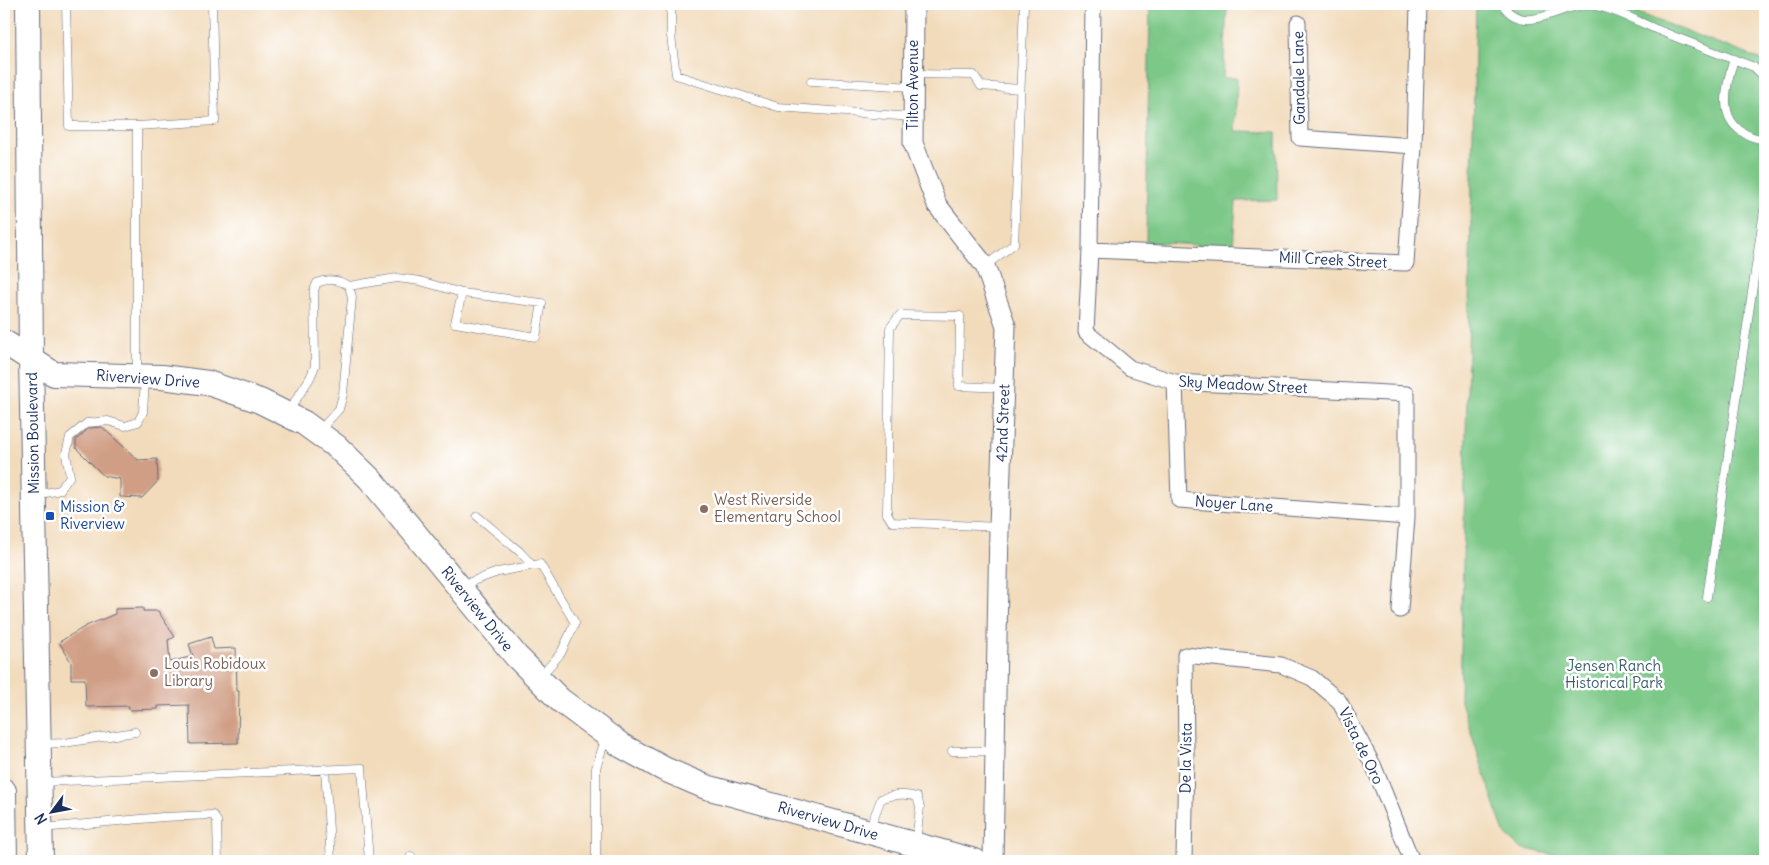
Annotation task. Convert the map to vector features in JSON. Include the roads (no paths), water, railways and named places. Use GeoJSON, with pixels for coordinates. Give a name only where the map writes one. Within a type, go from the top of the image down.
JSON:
{"type":"FeatureCollection","features":[{"type":"Feature","properties":{"kind":"main road","name":"Mission Boulevard"},"geometry":{"type":"LineString","coordinates":[[28,4],[31,360],[41,861]]}},
{"type":"Feature","properties":{"kind":"main road","name":"Riverview Drive"},"geometry":{"type":"LineString","coordinates":[[4,342],[54,374],[162,377],[208,383],[260,401],[304,423],[337,447],[370,479],[516,656],[560,700],[622,746],[664,769],[706,787],[975,861]]}},
{"type":"Feature","properties":{"kind":"main road"},"geometry":{"type":"LineString","coordinates":[[4,791],[5,861]]}},
{"type":"Feature","properties":{"kind":"street","name":"Tilton Avenue"},"geometry":{"type":"LineString","coordinates":[[914,4],[912,143],[937,205],[985,266]]}},
{"type":"Feature","properties":{"kind":"street","name":"Sky Meadow Street"},"geometry":{"type":"LineString","coordinates":[[1094,4],[1090,250],[1086,332],[1130,368],[1175,382],[1407,394],[1407,517],[1400,610]]}},
{"type":"Feature","properties":{"kind":"street","name":"Mill Creek Street"},"geometry":{"type":"LineString","coordinates":[[1090,250],[1406,264],[1414,146],[1418,4]]}},
{"type":"Feature","properties":{"kind":"street","name":"Gandale Lane"},"geometry":{"type":"LineString","coordinates":[[1298,23],[1300,138],[1414,146]]}},
{"type":"Feature","properties":{"kind":"street","name":"42nd Street"},"geometry":{"type":"LineString","coordinates":[[985,266],[1006,326],[999,527],[993,861]]}},
{"type":"Feature","properties":{"kind":"street","name":"Noyer Lane"},"geometry":{"type":"LineString","coordinates":[[1175,382],[1178,500],[1407,517]]}},
{"type":"Feature","properties":{"kind":"street","name":"De la Vista"},"geometry":{"type":"LineString","coordinates":[[1184,655],[1186,754],[1184,861]]}},
{"type":"Feature","properties":{"kind":"street","name":"Vista de Oro"},"geometry":{"type":"LineString","coordinates":[[1184,655],[1281,665],[1312,678],[1339,701],[1374,767],[1412,861]]}},
{"type":"Feature","properties":{"kind":"lane"},"geometry":{"type":"LineString","coordinates":[[66,4],[69,126],[137,126],[215,122],[212,4]]}},
{"type":"Feature","properties":{"kind":"lane"},"geometry":{"type":"LineString","coordinates":[[671,4],[671,36],[676,74],[778,107],[913,117]]}},
{"type":"Feature","properties":{"kind":"lane"},"geometry":{"type":"LineString","coordinates":[[985,266],[1014,244],[1024,4]]}},
{"type":"Feature","properties":{"kind":"lane"},"geometry":{"type":"LineString","coordinates":[[1502,4],[1511,13],[1519,17],[1529,18],[1552,15],[1583,5],[1599,7],[1754,67],[1765,78]]}},
{"type":"Feature","properties":{"kind":"lane"},"geometry":{"type":"LineString","coordinates":[[1734,60],[1726,83],[1725,105],[1739,131],[1750,138],[1765,140]]}},
{"type":"Feature","properties":{"kind":"lane"},"geometry":{"type":"LineString","coordinates":[[811,81],[913,80],[974,75],[981,86],[1020,89]]}},
{"type":"Feature","properties":{"kind":"lane"},"geometry":{"type":"LineString","coordinates":[[34,495],[60,490],[70,476],[66,454],[70,437],[87,423],[108,421],[125,426],[138,422],[143,412],[137,126]]}},
{"type":"Feature","properties":{"kind":"lane"},"geometry":{"type":"LineString","coordinates":[[1707,598],[1765,204]]}},
{"type":"Feature","properties":{"kind":"lane"},"geometry":{"type":"LineString","coordinates":[[286,414],[310,378],[315,366],[314,290],[317,283],[322,280],[342,281],[350,286],[396,278],[420,281],[462,293],[542,303],[536,337],[455,323],[462,293]]}},
{"type":"Feature","properties":{"kind":"lane"},"geometry":{"type":"LineString","coordinates":[[318,433],[339,409],[343,394],[352,297],[350,286]]}},
{"type":"Feature","properties":{"kind":"lane"},"geometry":{"type":"LineString","coordinates":[[999,527],[892,522],[887,514],[890,328],[900,316],[960,316],[959,386],[1004,388]]}},
{"type":"Feature","properties":{"kind":"lane"},"geometry":{"type":"LineString","coordinates":[[477,516],[519,551],[532,565]]}},
{"type":"Feature","properties":{"kind":"lane"},"geometry":{"type":"LineString","coordinates":[[458,586],[498,572],[540,564],[575,623],[561,654],[539,679]]}},
{"type":"Feature","properties":{"kind":"lane"},"geometry":{"type":"LineString","coordinates":[[39,745],[135,732]]}},
{"type":"Feature","properties":{"kind":"lane"},"geometry":{"type":"LineString","coordinates":[[596,861],[596,768],[606,735]]}},
{"type":"Feature","properties":{"kind":"lane"},"geometry":{"type":"LineString","coordinates":[[952,751],[996,751]]}},
{"type":"Feature","properties":{"kind":"lane"},"geometry":{"type":"LineString","coordinates":[[40,782],[362,768],[369,861]]}},
{"type":"Feature","properties":{"kind":"lane"},"geometry":{"type":"LineString","coordinates":[[325,769],[331,861]]}},
{"type":"Feature","properties":{"kind":"lane"},"geometry":{"type":"LineString","coordinates":[[868,832],[881,799],[891,795],[907,794],[917,797],[920,807],[915,845]]}},
{"type":"Feature","properties":{"kind":"lane"},"geometry":{"type":"LineString","coordinates":[[41,828],[163,817],[213,815],[217,821],[218,861]]}},
{"type":"Feature","properties":{"kind":"place","name":"West Riverside Elementary School"},"geometry":{"type":"Point","coordinates":[704,509]}},
{"type":"Feature","properties":{"kind":"place","name":"Mission & Riverview"},"geometry":{"type":"Point","coordinates":[50,516]}},
{"type":"Feature","properties":{"kind":"place","name":"Louis Robidoux Library"},"geometry":{"type":"Point","coordinates":[154,673]}},
{"type":"Feature","properties":{"kind":"park label","name":"Jensen Ranch Historical Park"},"geometry":{"type":"Point","coordinates":[1614,674]}}]}
